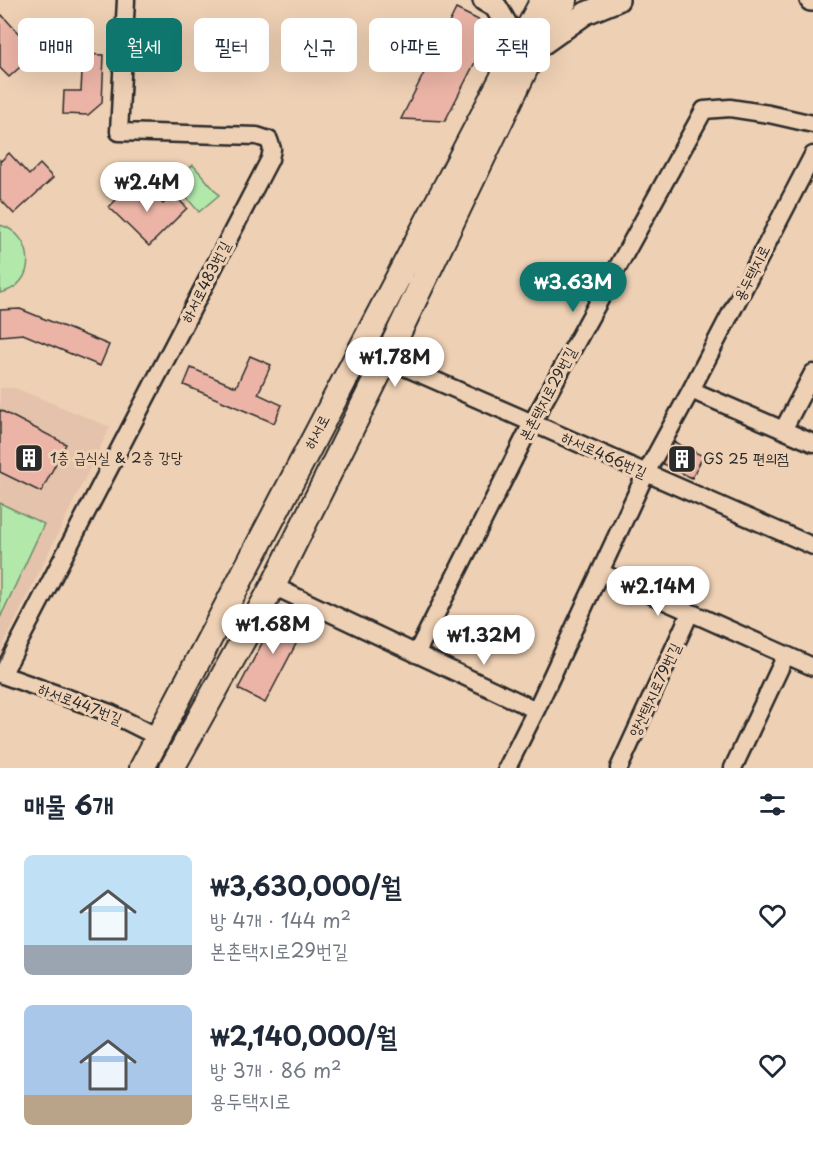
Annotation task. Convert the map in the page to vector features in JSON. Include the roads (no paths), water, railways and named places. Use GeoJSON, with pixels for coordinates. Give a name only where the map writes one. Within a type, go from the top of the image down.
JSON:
{"type":"FeatureCollection","features":[{"type":"Feature","properties":{"kind":"main road","name":"하서로"},"geometry":{"type":"LineString","coordinates":[[537,18],[543,0]]}},
{"type":"Feature","properties":{"kind":"main road","name":"하서로"},"geometry":{"type":"LineString","coordinates":[[550,19],[565,0]]}},
{"type":"Feature","properties":{"kind":"main road","name":"하서로"},"geometry":{"type":"LineString","coordinates":[[142,768],[361,348],[513,72]]}},
{"type":"Feature","properties":{"kind":"main road","name":"하서로"},"geometry":{"type":"LineString","coordinates":[[172,768],[273,586],[386,359],[516,72]]}},
{"type":"Feature","properties":{"kind":"street","name":"하서로483번길"},"geometry":{"type":"LineString","coordinates":[[1,675],[270,159],[272,149],[269,140],[257,136],[119,132],[126,0]]}},
{"type":"Feature","properties":{"kind":"street"},"geometry":{"type":"LineString","coordinates":[[484,0],[496,8],[502,18]]}},
{"type":"Feature","properties":{"kind":"street"},"geometry":{"type":"LineString","coordinates":[[550,35],[586,13],[618,0]]}},
{"type":"Feature","properties":{"kind":"street","name":"본촌택지로29번길"},"geometry":{"type":"LineString","coordinates":[[416,654],[532,423],[704,110],[730,108],[813,124]]}},
{"type":"Feature","properties":{"kind":"street","name":"용두택지로"},"geometry":{"type":"LineString","coordinates":[[507,768],[646,473],[813,155]]}},
{"type":"Feature","properties":{"kind":"street","name":"하서로466번길"},"geometry":{"type":"LineString","coordinates":[[361,348],[813,546]]}},
{"type":"Feature","properties":{"kind":"street"},"geometry":{"type":"LineString","coordinates":[[783,430],[813,373]]}},
{"type":"Feature","properties":{"kind":"street"},"geometry":{"type":"LineString","coordinates":[[691,390],[813,442]]}},
{"type":"Feature","properties":{"kind":"street"},"geometry":{"type":"LineString","coordinates":[[600,572],[813,668]]}},
{"type":"Feature","properties":{"kind":"street"},"geometry":{"type":"LineString","coordinates":[[273,586],[536,710]]}},
{"type":"Feature","properties":{"kind":"street","name":"양산택지로79번길"},"geometry":{"type":"LineString","coordinates":[[619,768],[690,613]]}},
{"type":"Feature","properties":{"kind":"street"},"geometry":{"type":"LineString","coordinates":[[733,768],[786,655]]}},
{"type":"Feature","properties":{"kind":"street","name":"하서로447번길"},"geometry":{"type":"LineString","coordinates":[[1,675],[110,713],[158,737]]}},
{"type":"Feature","properties":{"kind":"place","name":"1층 급식실 & 2층 강당"},"geometry":{"type":"Point","coordinates":[29,458]}},
{"type":"Feature","properties":{"kind":"place","name":"GS 25 편의점"},"geometry":{"type":"Point","coordinates":[682,459]}}]}
